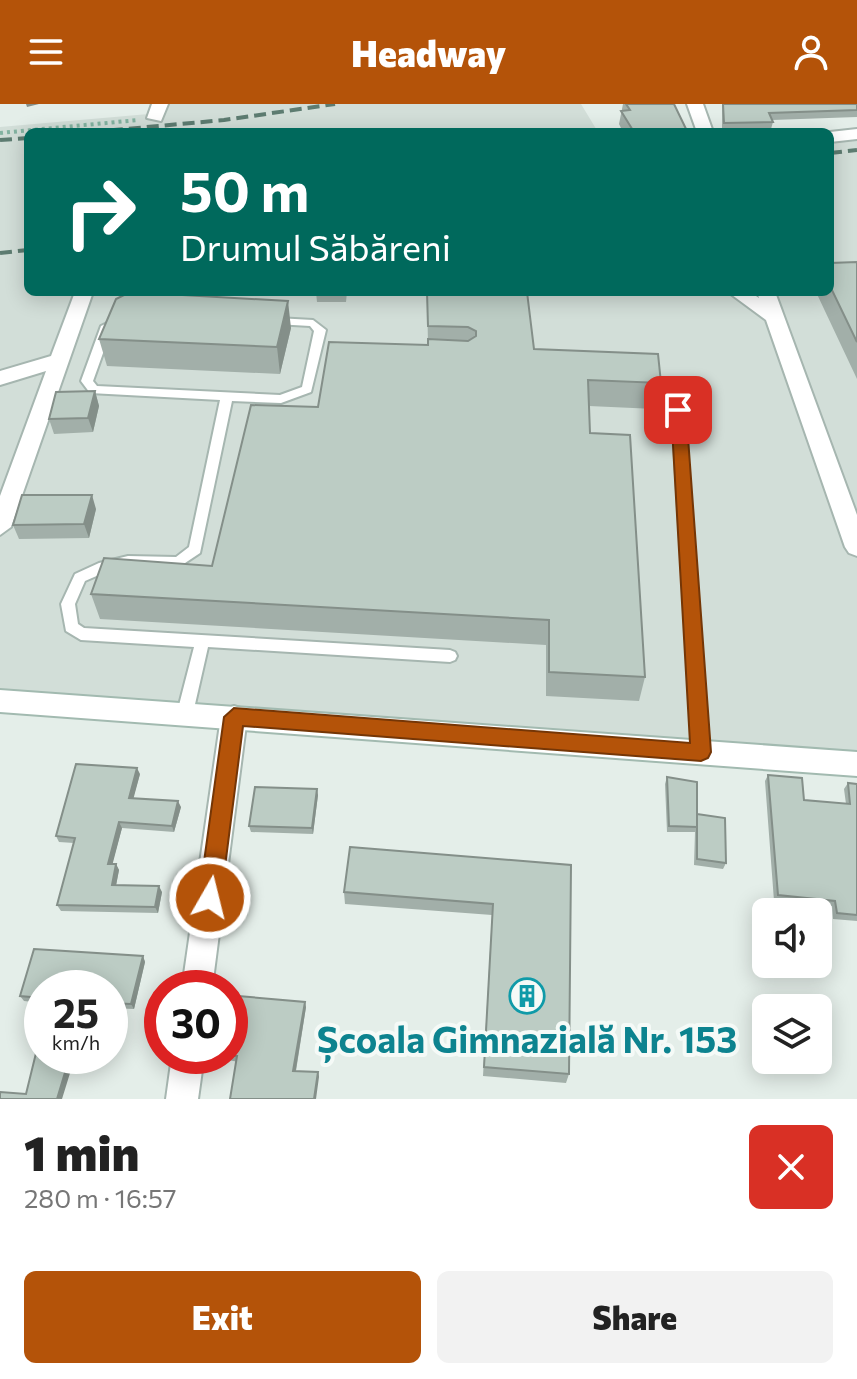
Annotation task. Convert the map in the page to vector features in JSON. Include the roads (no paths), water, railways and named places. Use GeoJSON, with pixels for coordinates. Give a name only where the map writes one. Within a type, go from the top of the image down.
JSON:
{"type":"FeatureCollection","features":[{"type":"Feature","properties":{"kind":"street"},"geometry":{"type":"LineString","coordinates":[[695,104],[704,128]]}},
{"type":"Feature","properties":{"kind":"street"},"geometry":{"type":"LineString","coordinates":[[834,137],[857,134]]}},
{"type":"Feature","properties":{"kind":"street"},"geometry":{"type":"LineString","coordinates":[[0,527],[82,296]]}},
{"type":"Feature","properties":{"kind":"street"},"geometry":{"type":"LineString","coordinates":[[743,296],[779,320]]}},
{"type":"Feature","properties":{"kind":"street"},"geometry":{"type":"LineString","coordinates":[[768,296],[779,320],[857,547]]}},
{"type":"Feature","properties":{"kind":"street"},"geometry":{"type":"LineString","coordinates":[[0,378],[58,361]]}},
{"type":"Feature","properties":{"kind":"street"},"geometry":{"type":"LineString","coordinates":[[0,701],[857,764]]}},
{"type":"Feature","properties":{"kind":"street"},"geometry":{"type":"LineString","coordinates":[[199,970],[234,717]]}},
{"type":"Feature","properties":{"kind":"street"},"geometry":{"type":"LineString","coordinates":[[182,1099],[185,1074]]}},
{"type":"Feature","properties":{"kind":"lane"},"geometry":{"type":"LineString","coordinates":[[134,313],[306,321],[320,330],[307,389],[281,399],[227,397],[101,393],[87,381],[107,326],[134,313]]}},
{"type":"Feature","properties":{"kind":"lane"},"geometry":{"type":"LineString","coordinates":[[315,354],[330,355]]}},
{"type":"Feature","properties":{"kind":"lane"},"geometry":{"type":"LineString","coordinates":[[227,397],[195,549],[190,556],[179,562],[145,558],[119,561],[95,570],[80,578],[68,604],[68,619],[81,634],[450,656]]}},
{"type":"Feature","properties":{"kind":"lane"},"geometry":{"type":"LineString","coordinates":[[678,410],[701,752]]}},
{"type":"Feature","properties":{"kind":"lane"},"geometry":{"type":"LineString","coordinates":[[185,713],[203,640]]}},
{"type":"Feature","properties":{"kind":"railway"},"geometry":{"type":"LineString","coordinates":[[137,128],[224,120],[335,104]]}},
{"type":"Feature","properties":{"kind":"railway"},"geometry":{"type":"LineString","coordinates":[[0,140],[24,138]]}},
{"type":"Feature","properties":{"kind":"railway"},"geometry":{"type":"LineString","coordinates":[[834,153],[857,150]]}},
{"type":"Feature","properties":{"kind":"railway"},"geometry":{"type":"LineString","coordinates":[[0,253],[24,250]]}},
{"type":"Feature","properties":{"kind":"place","name":"Școala Gimnazială Nr. 153"},"geometry":{"type":"Point","coordinates":[527,996]}}]}
